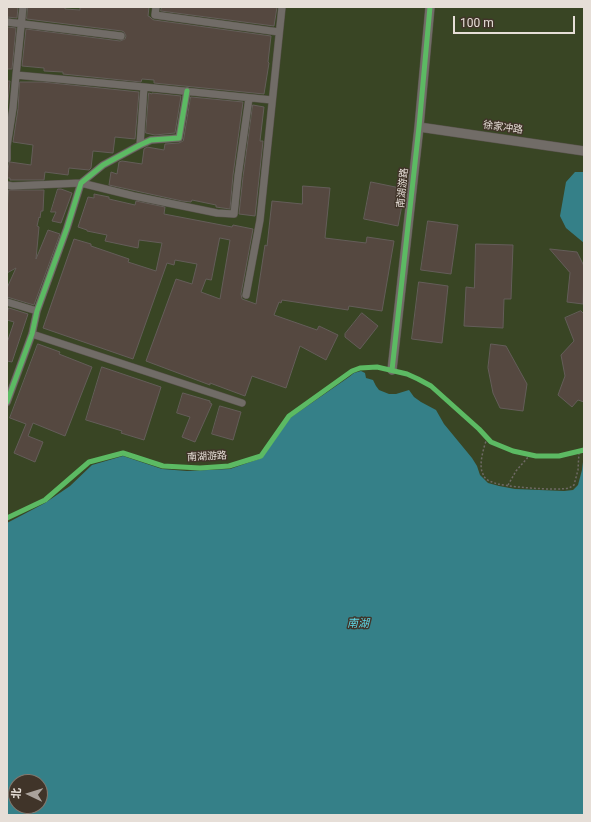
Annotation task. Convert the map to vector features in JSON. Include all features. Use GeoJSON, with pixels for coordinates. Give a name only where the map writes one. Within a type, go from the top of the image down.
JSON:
{"type":"FeatureCollection","features":[{"type":"Feature","properties":{"kind":"street"},"geometry":{"type":"LineString","coordinates":[[7,158],[7,146],[13,108],[23,7]]}},
{"type":"Feature","properties":{"kind":"street"},"geometry":{"type":"LineString","coordinates":[[156,7],[156,15],[280,32]]}},
{"type":"Feature","properties":{"kind":"street"},"geometry":{"type":"LineString","coordinates":[[246,295],[260,220],[282,7]]}},
{"type":"Feature","properties":{"kind":"street","name":"南湖游路"},"geometry":{"type":"LineString","coordinates":[[392,370],[419,127],[430,7]]}},
{"type":"Feature","properties":{"kind":"street"},"geometry":{"type":"LineString","coordinates":[[7,22],[122,36]]}},
{"type":"Feature","properties":{"kind":"street"},"geometry":{"type":"LineString","coordinates":[[16,76],[272,100]]}},
{"type":"Feature","properties":{"kind":"street"},"geometry":{"type":"LineString","coordinates":[[140,145],[144,87]]}},
{"type":"Feature","properties":{"kind":"street"},"geometry":{"type":"LineString","coordinates":[[7,402],[32,334],[37,311],[67,228],[81,183],[103,165],[140,145],[151,140],[179,138],[187,92]]}},
{"type":"Feature","properties":{"kind":"street"},"geometry":{"type":"LineString","coordinates":[[7,185],[81,183],[134,196],[217,213],[234,214],[249,98]]}},
{"type":"Feature","properties":{"kind":"street","name":"徐家冲路"},"geometry":{"type":"LineString","coordinates":[[419,127],[584,151]]}},
{"type":"Feature","properties":{"kind":"street"},"geometry":{"type":"LineString","coordinates":[[7,302],[37,311]]}},
{"type":"Feature","properties":{"kind":"street"},"geometry":{"type":"LineString","coordinates":[[32,334],[242,404]]}},
{"type":"Feature","properties":{"kind":"path"},"geometry":{"type":"LineString","coordinates":[[483,434],[489,440],[484,447],[482,455],[482,474],[493,483],[543,488],[568,488],[574,485],[581,451],[572,453]]}},
{"type":"Feature","properties":{"kind":"path"},"geometry":{"type":"LineString","coordinates":[[508,485],[527,454],[536,456]]}},
{"type":"Feature","properties":{"kind":"green space"},"geometry":{"type":"Polygon","coordinates":[[[7,7],[584,7],[584,815],[7,815],[7,7]]]}},
{"type":"Feature","properties":{"kind":"water"},"geometry":{"type":"Polygon","coordinates":[[[575,172],[584,172],[584,243],[566,228],[560,216],[566,182],[575,172]]]}},
{"type":"Feature","properties":{"kind":"water","name":"南湖"},"geometry":{"type":"Polygon","coordinates":[[[361,371],[365,373],[366,378],[373,380],[379,390],[389,394],[396,394],[409,390],[414,397],[436,410],[444,424],[472,458],[480,475],[488,483],[515,489],[573,490],[578,485],[584,454],[584,815],[7,815],[7,523],[45,503],[70,486],[92,465],[123,456],[162,469],[187,471],[230,469],[262,458],[290,418],[354,373],[361,371]]]}},
{"type":"Feature","properties":{"kind":"building"},"geometry":{"type":"Polygon","coordinates":[[[7,7],[18,7],[17,18],[7,17],[7,7]]]}},
{"type":"Feature","properties":{"kind":"building"},"geometry":{"type":"Polygon","coordinates":[[[28,7],[65,7],[65,9],[80,10],[80,7],[149,7],[148,16],[154,20],[271,36],[269,63],[264,94],[154,83],[154,80],[142,79],[141,82],[63,74],[63,72],[44,71],[44,68],[22,66],[26,29],[120,41],[125,39],[126,36],[122,31],[27,19],[28,7]]]}},
{"type":"Feature","properties":{"kind":"building"},"geometry":{"type":"Polygon","coordinates":[[[162,7],[277,7],[274,26],[161,11],[162,7]]]}},
{"type":"Feature","properties":{"kind":"building"},"geometry":{"type":"Polygon","coordinates":[[[7,27],[16,28],[12,69],[7,69],[7,27]]]}},
{"type":"Feature","properties":{"kind":"building"},"geometry":{"type":"Polygon","coordinates":[[[7,81],[10,81],[7,111],[7,81]]]}},
{"type":"Feature","properties":{"kind":"building"},"geometry":{"type":"Polygon","coordinates":[[[20,82],[42,82],[139,92],[135,139],[115,137],[113,153],[93,151],[91,168],[89,170],[69,168],[68,175],[45,172],[44,180],[10,180],[10,178],[7,178],[10,162],[31,165],[33,145],[13,142],[20,82]]]}},
{"type":"Feature","properties":{"kind":"building"},"geometry":{"type":"Polygon","coordinates":[[[149,93],[181,96],[175,133],[155,135],[146,133],[149,93]]]}},
{"type":"Feature","properties":{"kind":"building"},"geometry":{"type":"Polygon","coordinates":[[[191,97],[243,102],[230,209],[216,207],[216,205],[192,200],[191,202],[182,201],[109,185],[111,172],[117,174],[119,162],[122,161],[142,164],[144,149],[147,147],[164,150],[165,144],[179,143],[183,141],[191,97]]]}},
{"type":"Feature","properties":{"kind":"building"},"geometry":{"type":"Polygon","coordinates":[[[253,105],[264,107],[260,141],[263,141],[255,216],[239,214],[253,105]]]}},
{"type":"Feature","properties":{"kind":"building"},"geometry":{"type":"Polygon","coordinates":[[[371,182],[405,189],[398,226],[364,219],[371,182]]]}},
{"type":"Feature","properties":{"kind":"building"},"geometry":{"type":"Polygon","coordinates":[[[303,186],[330,188],[325,238],[366,243],[367,237],[394,241],[382,311],[349,306],[348,310],[282,300],[281,303],[279,302],[274,315],[317,330],[319,326],[338,335],[326,360],[300,346],[286,388],[252,376],[245,396],[210,383],[210,385],[146,361],[176,279],[192,284],[197,264],[175,260],[174,265],[167,263],[133,359],[43,328],[74,239],[129,259],[128,262],[156,271],[162,243],[139,240],[138,248],[105,241],[107,235],[87,231],[78,227],[88,197],[94,198],[94,194],[135,205],[136,201],[165,207],[164,214],[232,227],[233,225],[253,229],[241,294],[242,299],[256,304],[265,245],[267,246],[272,201],[302,204],[303,186]],[[220,238],[211,280],[206,279],[201,292],[220,299],[230,240],[220,238]]]}},
{"type":"Feature","properties":{"kind":"building"},"geometry":{"type":"Polygon","coordinates":[[[58,189],[72,193],[61,223],[52,221],[56,212],[51,212],[58,189]]]}},
{"type":"Feature","properties":{"kind":"building"},"geometry":{"type":"Polygon","coordinates":[[[9,190],[44,190],[43,211],[41,211],[37,226],[39,227],[36,259],[48,230],[60,234],[34,305],[7,297],[7,288],[16,268],[7,273],[7,211],[9,190]]]}},
{"type":"Feature","properties":{"kind":"building"},"geometry":{"type":"Polygon","coordinates":[[[428,221],[458,225],[451,274],[421,270],[428,221]]]}},
{"type":"Feature","properties":{"kind":"building"},"geometry":{"type":"Polygon","coordinates":[[[476,244],[513,245],[511,299],[504,299],[503,328],[464,326],[466,287],[474,288],[476,244]]]}},
{"type":"Feature","properties":{"kind":"building"},"geometry":{"type":"Polygon","coordinates":[[[550,249],[577,252],[584,266],[583,304],[567,302],[570,273],[550,249]]]}},
{"type":"Feature","properties":{"kind":"building"},"geometry":{"type":"Polygon","coordinates":[[[419,282],[448,286],[442,343],[412,339],[419,282]]]}},
{"type":"Feature","properties":{"kind":"building"},"geometry":{"type":"Polygon","coordinates":[[[9,308],[28,314],[12,362],[7,361],[7,343],[14,322],[7,320],[9,308]]]}},
{"type":"Feature","properties":{"kind":"building"},"geometry":{"type":"Polygon","coordinates":[[[581,311],[584,314],[584,402],[578,400],[572,407],[558,395],[565,376],[561,355],[574,341],[565,318],[581,311]]]}},
{"type":"Feature","properties":{"kind":"building"},"geometry":{"type":"Polygon","coordinates":[[[362,313],[378,326],[360,349],[345,337],[345,334],[362,313]]]}},
{"type":"Feature","properties":{"kind":"building"},"geometry":{"type":"Polygon","coordinates":[[[38,344],[60,352],[59,354],[92,367],[65,436],[33,423],[28,436],[43,442],[35,462],[14,453],[26,424],[10,418],[38,344]]]}},
{"type":"Feature","properties":{"kind":"building"},"geometry":{"type":"Polygon","coordinates":[[[491,344],[506,346],[527,384],[523,411],[500,408],[493,393],[488,368],[491,344]]]}},
{"type":"Feature","properties":{"kind":"building"},"geometry":{"type":"Polygon","coordinates":[[[102,367],[161,387],[144,440],[121,433],[122,431],[86,420],[102,367]]]}},
{"type":"Feature","properties":{"kind":"building"},"geometry":{"type":"Polygon","coordinates":[[[183,393],[210,401],[212,404],[195,442],[182,437],[190,417],[177,413],[183,393]]]}},
{"type":"Feature","properties":{"kind":"building"},"geometry":{"type":"Polygon","coordinates":[[[220,406],[241,412],[233,440],[212,434],[220,406]]]}},
{"type":"Feature","properties":{"kind":"cycle path"},"geometry":{"type":"LineString","coordinates":[[392,370],[419,127],[430,7]]}},
{"type":"Feature","properties":{"kind":"cycle path"},"geometry":{"type":"LineString","coordinates":[[7,402],[32,334],[37,311],[67,228],[81,183],[103,165],[140,145],[151,140],[179,138],[187,91]]}},
{"type":"Feature","properties":{"kind":"cycle path"},"geometry":{"type":"LineString","coordinates":[[7,518],[45,500],[89,462],[123,453],[163,466],[200,468],[229,466],[261,456],[289,416],[352,371],[360,368],[377,367],[407,374],[431,386],[479,429],[491,442],[513,451],[536,456],[559,456],[584,450]]}}]}
